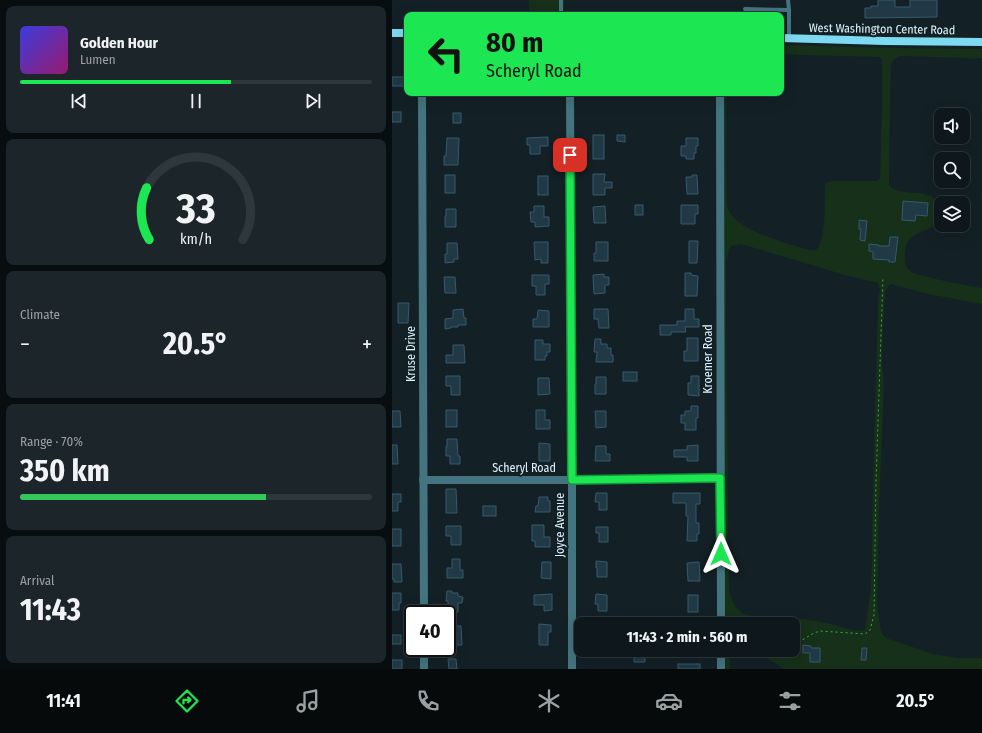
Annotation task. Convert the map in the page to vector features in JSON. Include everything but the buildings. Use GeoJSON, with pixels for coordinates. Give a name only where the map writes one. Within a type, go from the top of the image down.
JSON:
{"type":"FeatureCollection","features":[{"type":"Feature","properties":{"kind":"main road"},"geometry":{"type":"LineString","coordinates":[[392,33],[404,33]]}},
{"type":"Feature","properties":{"kind":"main road","name":"West Washington Center Road"},"geometry":{"type":"LineString","coordinates":[[785,39],[982,42]]}},
{"type":"Feature","properties":{"kind":"street","name":"Kruse Drive"},"geometry":{"type":"LineString","coordinates":[[422,96],[424,605]]}},
{"type":"Feature","properties":{"kind":"street","name":"Joyce Avenue"},"geometry":{"type":"LineString","coordinates":[[570,96],[572,669]]}},
{"type":"Feature","properties":{"kind":"street","name":"Kroemer Road"},"geometry":{"type":"LineString","coordinates":[[720,96],[721,617]]}},
{"type":"Feature","properties":{"kind":"street","name":"Scheryl Road"},"geometry":{"type":"LineString","coordinates":[[423,480],[720,478]]}},
{"type":"Feature","properties":{"kind":"street"},"geometry":{"type":"LineString","coordinates":[[424,657],[424,669]]}},
{"type":"Feature","properties":{"kind":"street"},"geometry":{"type":"LineString","coordinates":[[721,657],[721,669]]}},
{"type":"Feature","properties":{"kind":"lane"},"geometry":{"type":"LineString","coordinates":[[561,0],[561,12]]}},
{"type":"Feature","properties":{"kind":"lane"},"geometry":{"type":"LineString","coordinates":[[785,39],[789,10],[788,0]]}},
{"type":"Feature","properties":{"kind":"lane"},"geometry":{"type":"LineString","coordinates":[[745,9],[789,10]]}},
{"type":"Feature","properties":{"kind":"path"},"geometry":{"type":"LineString","coordinates":[[800,640],[820,631],[865,634],[870,630],[874,615],[882,277]]}},
{"type":"Feature","properties":{"kind":"green space"},"geometry":{"type":"Polygon","coordinates":[[[529,0],[564,0],[564,12],[529,12],[529,0]]]}},
{"type":"Feature","properties":{"kind":"green space"},"geometry":{"type":"Polygon","coordinates":[[[784,45],[982,49],[982,58],[973,59],[900,56],[891,64],[889,185],[898,191],[928,195],[933,197],[934,200],[934,225],[931,228],[915,235],[908,242],[905,250],[906,265],[913,273],[953,283],[982,288],[982,304],[933,295],[890,284],[885,292],[882,362],[884,387],[877,605],[881,632],[886,638],[933,654],[959,658],[982,658],[982,669],[783,669],[765,657],[800,657],[800,619],[827,623],[847,629],[865,629],[871,588],[878,299],[880,290],[878,283],[845,275],[741,244],[731,246],[726,261],[729,591],[736,607],[744,614],[772,617],[725,617],[723,96],[726,96],[727,206],[730,213],[747,228],[789,244],[816,250],[820,245],[822,237],[826,183],[832,181],[877,181],[880,178],[882,60],[880,57],[784,54],[784,45]]]}},
{"type":"Feature","properties":{"kind":"green space"},"geometry":{"type":"Polygon","coordinates":[[[725,657],[730,657],[730,669],[725,669],[725,657]]]}},
{"type":"Feature","properties":{"kind":"route"},"geometry":{"type":"LineString","coordinates":[[570,155],[572,480],[720,478],[721,554]]}}]}
